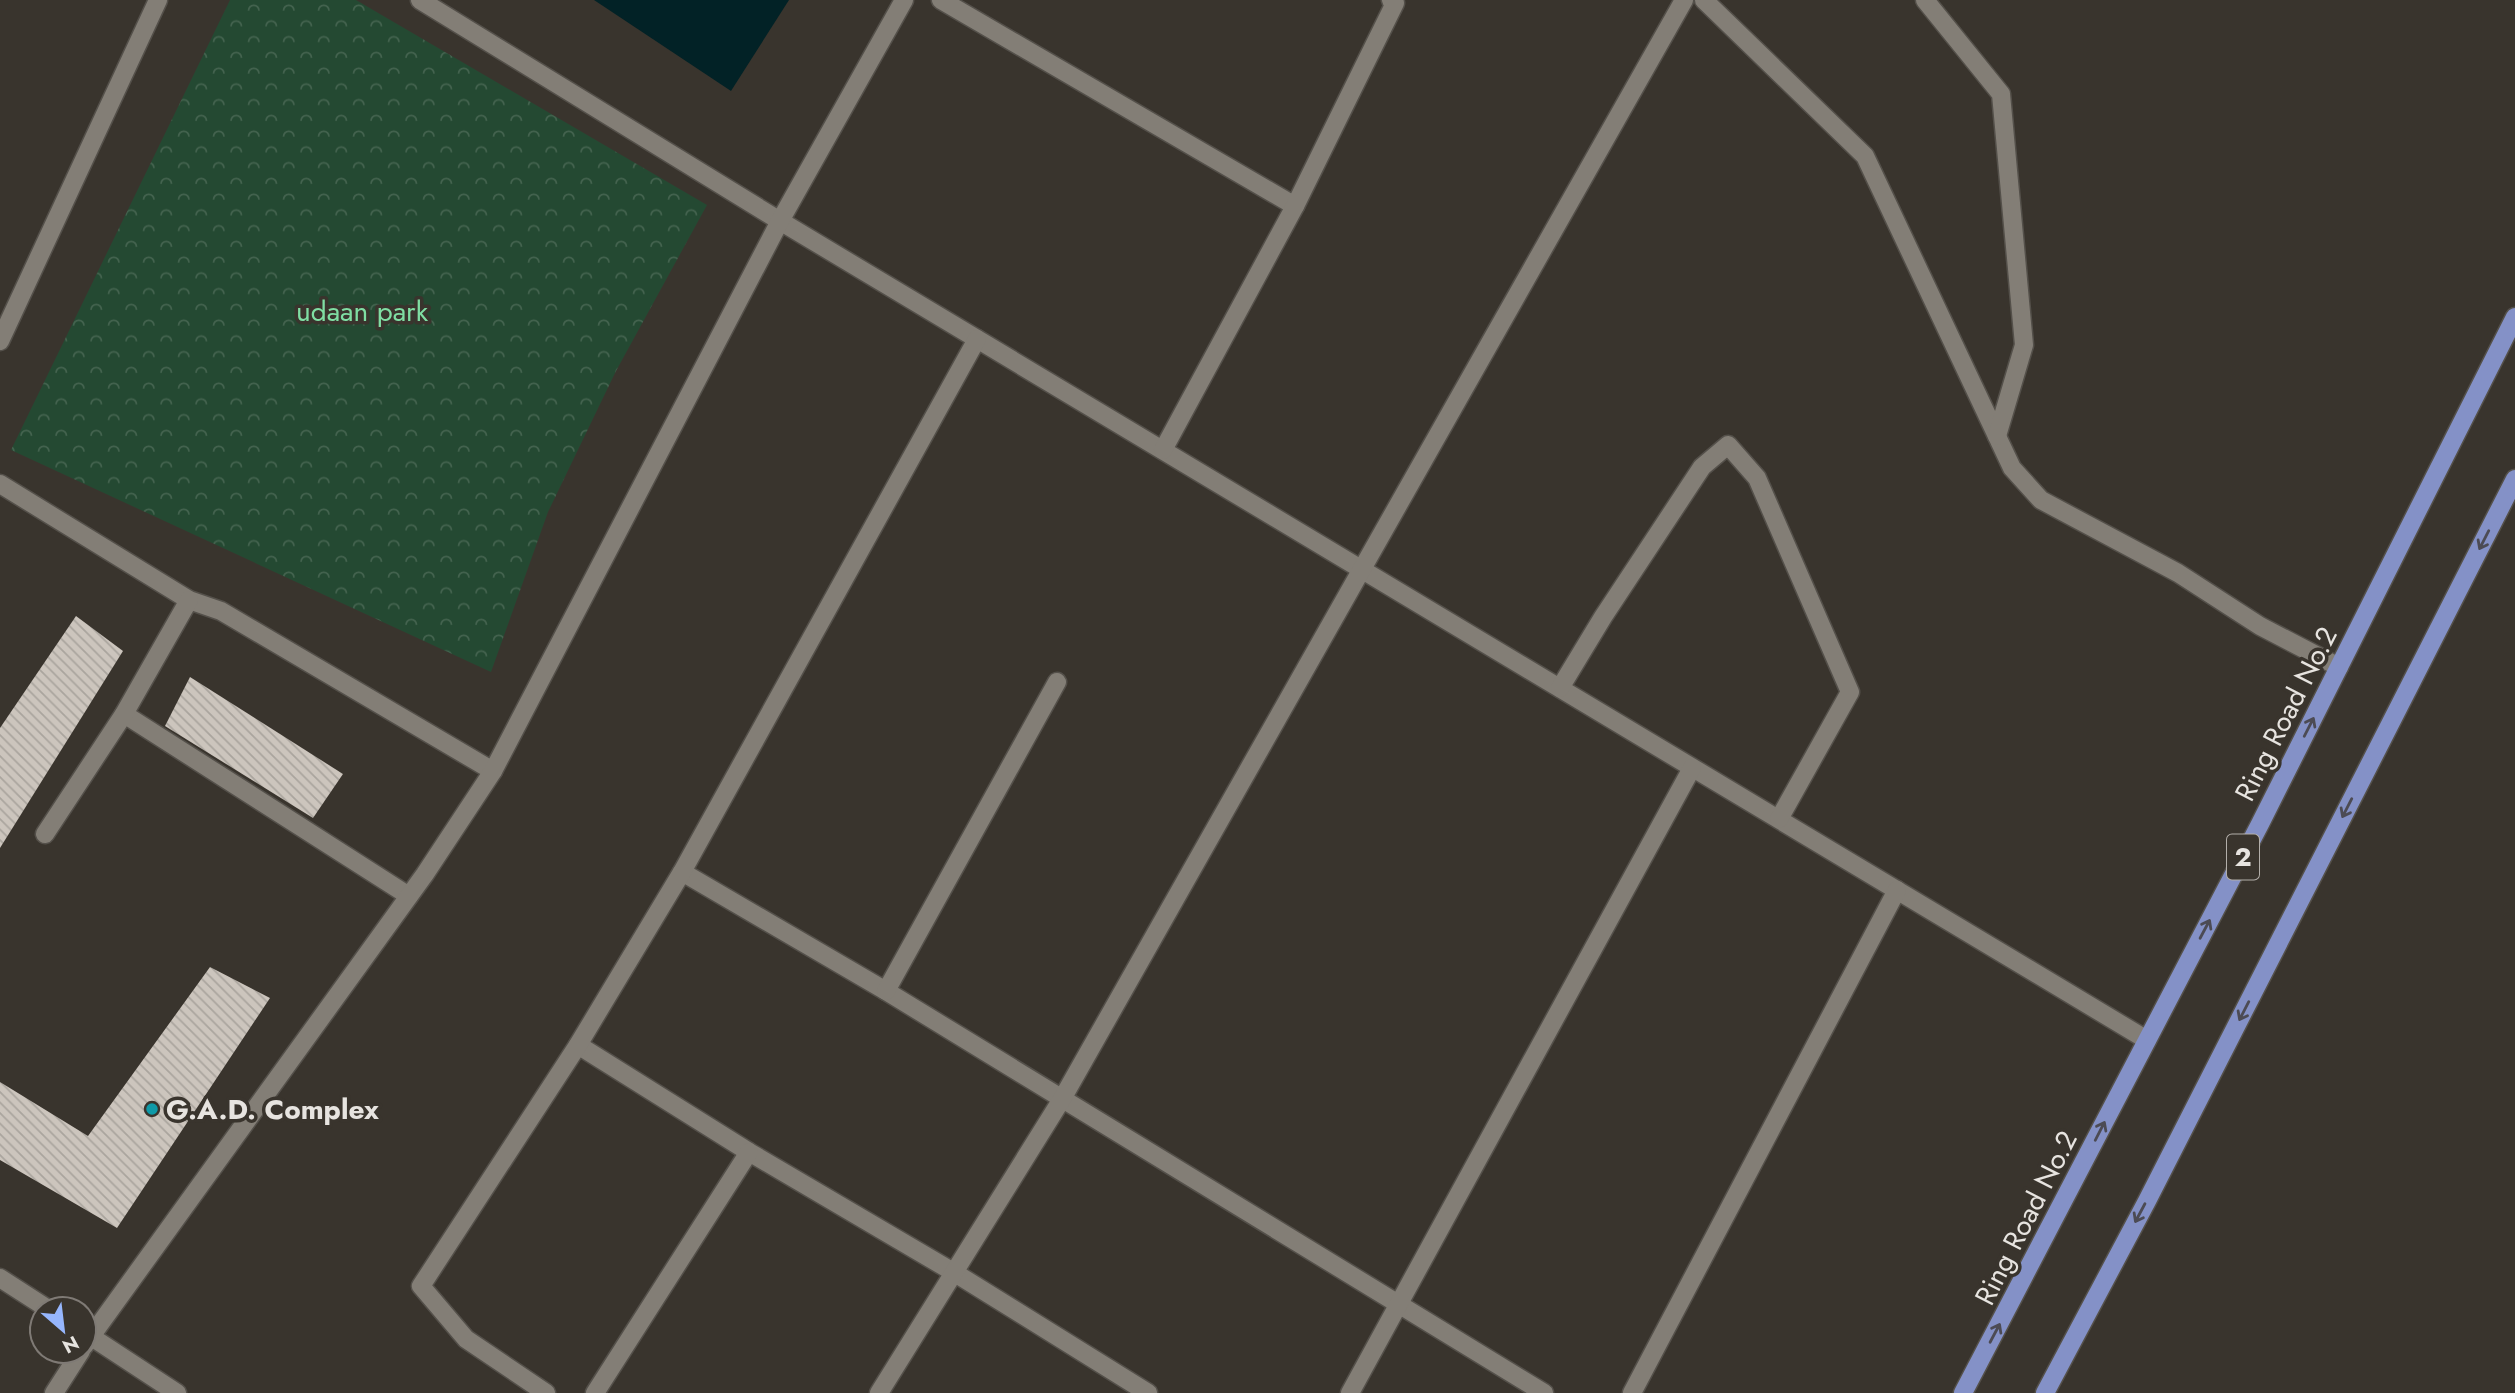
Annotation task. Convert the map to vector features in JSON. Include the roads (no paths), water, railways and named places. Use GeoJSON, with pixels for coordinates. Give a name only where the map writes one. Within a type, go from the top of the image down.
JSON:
{"type":"FeatureCollection","features":[{"type":"Feature","properties":{"kind":"main road","name":"Ring Road No.2"},"geometry":{"type":"LineString","coordinates":[[1963,1393],[2339,667],[2515,317]]}},
{"type":"Feature","properties":{"kind":"main road"},"geometry":{"type":"LineString","coordinates":[[2045,1393],[2147,1201],[2515,479]]}},
{"type":"Feature","properties":{"kind":"street"},"geometry":{"type":"LineString","coordinates":[[0,341],[158,0]]}},
{"type":"Feature","properties":{"kind":"street"},"geometry":{"type":"LineString","coordinates":[[98,1323],[409,896],[494,771],[780,221],[904,0]]}},
{"type":"Feature","properties":{"kind":"street"},"geometry":{"type":"LineString","coordinates":[[941,0],[1295,206]]}},
{"type":"Feature","properties":{"kind":"street"},"geometry":{"type":"LineString","coordinates":[[1163,450],[1295,206],[1395,4],[1391,0]]}},
{"type":"Feature","properties":{"kind":"street"},"geometry":{"type":"LineString","coordinates":[[879,1393],[1062,1099],[1364,570],[1684,0]]}},
{"type":"Feature","properties":{"kind":"street"},"geometry":{"type":"LineString","coordinates":[[1704,0],[1865,156],[2012,468],[2041,500],[2178,573],[2260,626],[2339,667]]}},
{"type":"Feature","properties":{"kind":"street"},"geometry":{"type":"LineString","coordinates":[[1925,0],[2001,94],[2024,345],[1997,436]]}},
{"type":"Feature","properties":{"kind":"street"},"geometry":{"type":"LineString","coordinates":[[431,3],[780,221],[2147,1040]]}},
{"type":"Feature","properties":{"kind":"street"},"geometry":{"type":"LineString","coordinates":[[546,1393],[466,1339],[421,1286],[578,1045],[682,872],[977,339]]}},
{"type":"Feature","properties":{"kind":"street"},"geometry":{"type":"LineString","coordinates":[[1560,688],[1603,617],[1702,467],[1728,445],[1757,478],[1850,692],[1779,819]]}},
{"type":"Feature","properties":{"kind":"street"},"geometry":{"type":"LineString","coordinates":[[0,484],[189,600],[221,611],[494,771]]}},
{"type":"Feature","properties":{"kind":"street"},"geometry":{"type":"LineString","coordinates":[[45,834],[124,714],[189,600]]}},
{"type":"Feature","properties":{"kind":"street"},"geometry":{"type":"LineString","coordinates":[[886,991],[1056,682]]}},
{"type":"Feature","properties":{"kind":"street"},"geometry":{"type":"LineString","coordinates":[[124,714],[409,896]]}},
{"type":"Feature","properties":{"kind":"street"},"geometry":{"type":"LineString","coordinates":[[1350,1393],[1692,768]]}},
{"type":"Feature","properties":{"kind":"street"},"geometry":{"type":"LineString","coordinates":[[682,872],[886,991],[1544,1393]]}},
{"type":"Feature","properties":{"kind":"street"},"geometry":{"type":"LineString","coordinates":[[1632,1393],[1897,890]]}},
{"type":"Feature","properties":{"kind":"street"},"geometry":{"type":"LineString","coordinates":[[578,1045],[748,1152],[955,1273],[1122,1387],[1148,1393]]}},
{"type":"Feature","properties":{"kind":"street"},"geometry":{"type":"LineString","coordinates":[[595,1393],[748,1152]]}},
{"type":"Feature","properties":{"kind":"street"},"geometry":{"type":"LineString","coordinates":[[0,1278],[28,1296]]}},
{"type":"Feature","properties":{"kind":"street"},"geometry":{"type":"LineString","coordinates":[[98,1348],[177,1393]]}},
{"type":"Feature","properties":{"kind":"street"},"geometry":{"type":"LineString","coordinates":[[54,1393],[71,1365]]}},
{"type":"Feature","properties":{"kind":"water"},"geometry":{"type":"Polygon","coordinates":[[[594,0],[789,0],[731,91],[594,0]]]}},
{"type":"Feature","properties":{"kind":"place","name":"G.A.D. Complex"},"geometry":{"type":"Point","coordinates":[152,1109]}},
{"type":"Feature","properties":{"kind":"park label","name":"udaan park"},"geometry":{"type":"Point","coordinates":[362,311]}}]}
